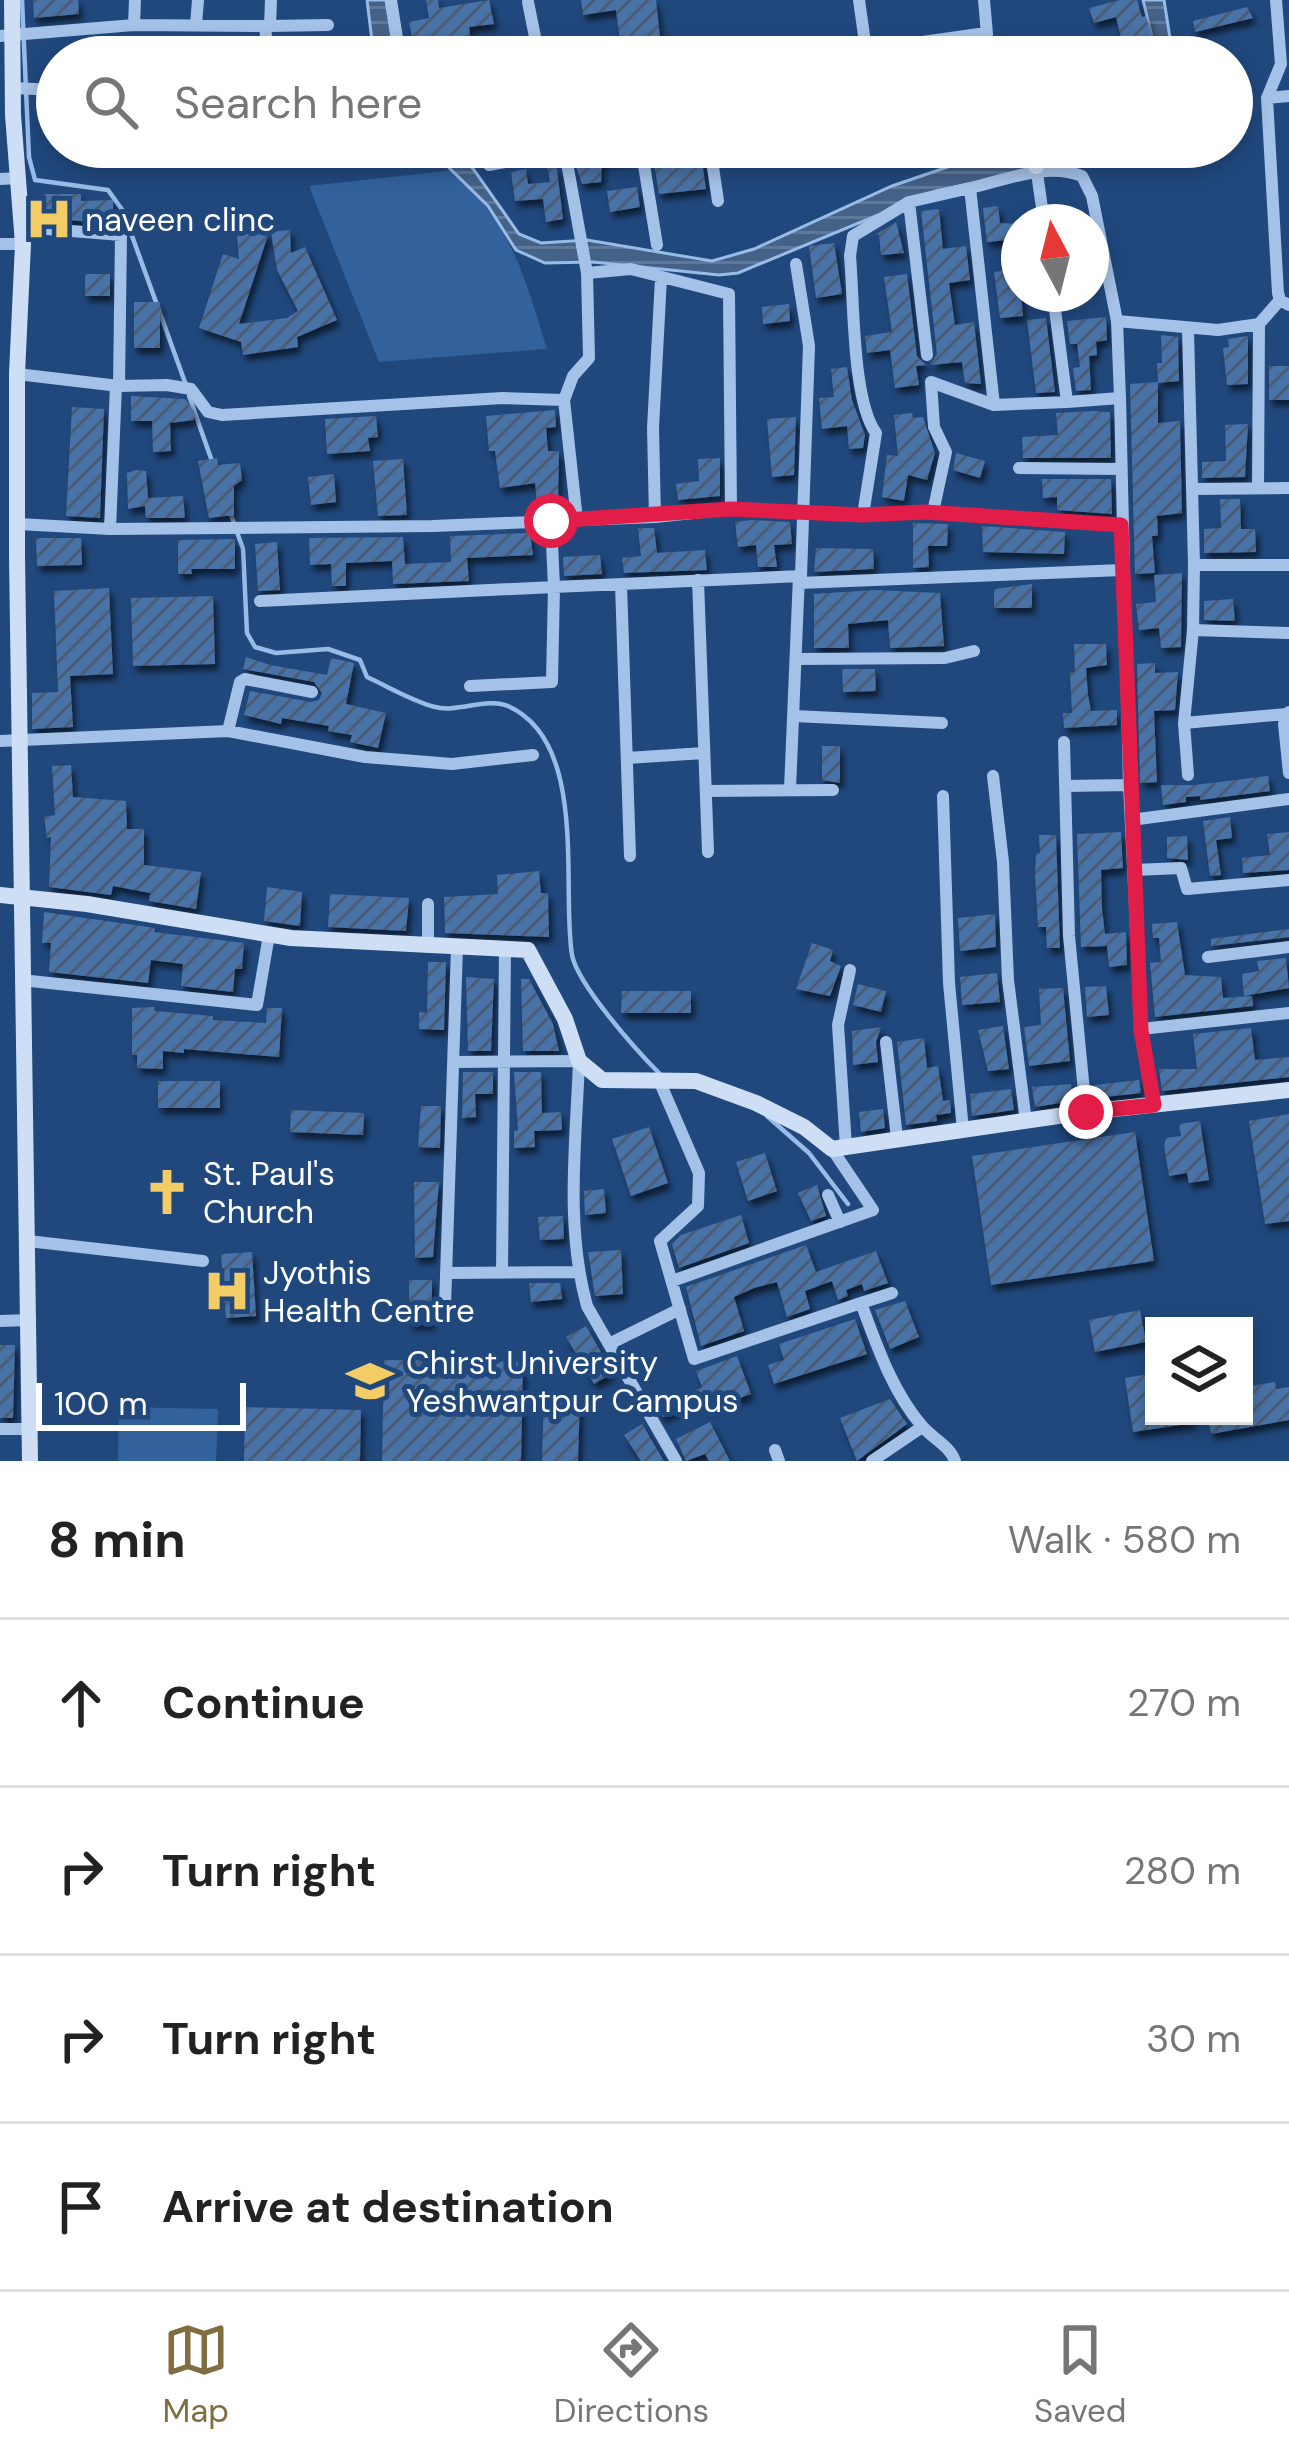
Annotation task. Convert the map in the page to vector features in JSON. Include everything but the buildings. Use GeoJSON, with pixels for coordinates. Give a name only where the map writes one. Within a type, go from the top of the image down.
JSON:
{"type":"FeatureCollection","features":[{"type":"Feature","properties":{"kind":"main road"},"geometry":{"type":"LineString","coordinates":[[12,0],[6,36],[13,88],[6,116],[9,178],[23,236],[9,344],[17,374],[9,407],[9,498],[18,524],[9,557],[10,741],[20,896],[30,1461]]}},
{"type":"Feature","properties":{"kind":"main road"},"geometry":{"type":"LineString","coordinates":[[0,895],[269,935],[528,950],[565,1018],[579,1061],[602,1080],[696,1081],[757,1103],[839,1148],[1086,1112],[1289,1090]]}},
{"type":"Feature","properties":{"kind":"street"},"geometry":{"type":"LineString","coordinates":[[134,25],[135,0]]}},
{"type":"Feature","properties":{"kind":"street"},"geometry":{"type":"LineString","coordinates":[[196,25],[198,0]]}},
{"type":"Feature","properties":{"kind":"street"},"geometry":{"type":"LineString","coordinates":[[268,36],[271,0]]}},
{"type":"Feature","properties":{"kind":"street"},"geometry":{"type":"LineString","coordinates":[[391,0],[397,36]]}},
{"type":"Feature","properties":{"kind":"street"},"geometry":{"type":"LineString","coordinates":[[534,36],[526,1],[544,0]]}},
{"type":"Feature","properties":{"kind":"street"},"geometry":{"type":"LineString","coordinates":[[859,0],[864,36]]}},
{"type":"Feature","properties":{"kind":"street"},"geometry":{"type":"LineString","coordinates":[[984,0],[986,36]]}},
{"type":"Feature","properties":{"kind":"street"},"geometry":{"type":"LineString","coordinates":[[1117,321],[1188,330],[1259,324],[1285,303],[1267,98],[1281,64],[1276,0]]}},
{"type":"Feature","properties":{"kind":"street"},"geometry":{"type":"LineString","coordinates":[[6,36],[134,25],[328,25]]}},
{"type":"Feature","properties":{"kind":"street"},"geometry":{"type":"LineString","coordinates":[[969,36],[986,33]]}},
{"type":"Feature","properties":{"kind":"street"},"geometry":{"type":"LineString","coordinates":[[13,88],[36,89]]}},
{"type":"Feature","properties":{"kind":"street"},"geometry":{"type":"LineString","coordinates":[[1267,98],[1289,96]]}},
{"type":"Feature","properties":{"kind":"street"},"geometry":{"type":"LineString","coordinates":[[569,168],[585,261],[589,358],[573,376],[564,400],[577,520]]}},
{"type":"Feature","properties":{"kind":"street"},"geometry":{"type":"LineString","coordinates":[[644,168],[657,245]]}},
{"type":"Feature","properties":{"kind":"street"},"geometry":{"type":"LineString","coordinates":[[713,168],[718,201]]}},
{"type":"Feature","properties":{"kind":"street"},"geometry":{"type":"LineString","coordinates":[[1037,169],[1042,204]]}},
{"type":"Feature","properties":{"kind":"street"},"geometry":{"type":"LineString","coordinates":[[862,515],[876,434],[866,419],[861,390],[850,256],[853,236],[909,202],[1037,169],[1075,172],[1087,184],[1117,321],[1130,820],[1141,1030],[1154,1105]]}},
{"type":"Feature","properties":{"kind":"street"},"geometry":{"type":"LineString","coordinates":[[970,188],[994,405]]}},
{"type":"Feature","properties":{"kind":"street"},"geometry":{"type":"LineString","coordinates":[[909,202],[928,356]]}},
{"type":"Feature","properties":{"kind":"street"},"geometry":{"type":"LineString","coordinates":[[0,244],[23,236],[121,235],[110,529]]}},
{"type":"Feature","properties":{"kind":"street"},"geometry":{"type":"LineString","coordinates":[[585,261],[729,294],[731,509]]}},
{"type":"Feature","properties":{"kind":"street"},"geometry":{"type":"LineString","coordinates":[[790,789],[809,346],[796,264]]}},
{"type":"Feature","properties":{"kind":"street"},"geometry":{"type":"LineString","coordinates":[[655,517],[653,428],[661,278]]}},
{"type":"Feature","properties":{"kind":"street"},"geometry":{"type":"LineString","coordinates":[[1056,312],[1067,402]]}},
{"type":"Feature","properties":{"kind":"street"},"geometry":{"type":"LineString","coordinates":[[1258,488],[1259,324]]}},
{"type":"Feature","properties":{"kind":"street"},"geometry":{"type":"LineString","coordinates":[[1188,330],[1194,565],[1184,723],[1188,776]]}},
{"type":"Feature","properties":{"kind":"street"},"geometry":{"type":"LineString","coordinates":[[17,374],[191,389],[208,412],[222,416],[502,398],[564,400]]}},
{"type":"Feature","properties":{"kind":"street"},"geometry":{"type":"LineString","coordinates":[[933,512],[946,452],[934,427],[931,382],[994,405],[1120,398]]}},
{"type":"Feature","properties":{"kind":"street"},"geometry":{"type":"LineString","coordinates":[[1019,468],[1120,469]]}},
{"type":"Feature","properties":{"kind":"street"},"geometry":{"type":"LineString","coordinates":[[1192,489],[1289,488]]}},
{"type":"Feature","properties":{"kind":"street"},"geometry":{"type":"LineString","coordinates":[[18,524],[110,529],[551,521],[731,509],[862,515],[933,512],[1121,525]]}},
{"type":"Feature","properties":{"kind":"street"},"geometry":{"type":"LineString","coordinates":[[470,686],[553,682],[551,521]]}},
{"type":"Feature","properties":{"kind":"street"},"geometry":{"type":"LineString","coordinates":[[1194,565],[1289,566]]}},
{"type":"Feature","properties":{"kind":"street"},"geometry":{"type":"LineString","coordinates":[[260,601],[698,580],[1122,570]]}},
{"type":"Feature","properties":{"kind":"street"},"geometry":{"type":"LineString","coordinates":[[698,580],[708,852]]}},
{"type":"Feature","properties":{"kind":"street"},"geometry":{"type":"LineString","coordinates":[[621,584],[630,856]]}},
{"type":"Feature","properties":{"kind":"street"},"geometry":{"type":"LineString","coordinates":[[1193,630],[1289,633]]}},
{"type":"Feature","properties":{"kind":"street"},"geometry":{"type":"LineString","coordinates":[[797,659],[945,658],[974,651]]}},
{"type":"Feature","properties":{"kind":"street"},"geometry":{"type":"LineString","coordinates":[[228,730],[240,682],[245,679],[312,692]]}},
{"type":"Feature","properties":{"kind":"street"},"geometry":{"type":"LineString","coordinates":[[1184,723],[1287,713],[1289,773]]}},
{"type":"Feature","properties":{"kind":"street"},"geometry":{"type":"LineString","coordinates":[[794,716],[942,723]]}},
{"type":"Feature","properties":{"kind":"street"},"geometry":{"type":"LineString","coordinates":[[10,741],[228,730],[365,757],[452,764],[533,755]]}},
{"type":"Feature","properties":{"kind":"street"},"geometry":{"type":"LineString","coordinates":[[1064,742],[1069,936],[1086,1112]]}},
{"type":"Feature","properties":{"kind":"street"},"geometry":{"type":"LineString","coordinates":[[627,758],[704,753]]}},
{"type":"Feature","properties":{"kind":"street"},"geometry":{"type":"LineString","coordinates":[[993,776],[1009,980],[1027,1122]]}},
{"type":"Feature","properties":{"kind":"street"},"geometry":{"type":"LineString","coordinates":[[1065,786],[1129,785]]}},
{"type":"Feature","properties":{"kind":"street"},"geometry":{"type":"LineString","coordinates":[[706,791],[833,790]]}},
{"type":"Feature","properties":{"kind":"street"},"geometry":{"type":"LineString","coordinates":[[943,796],[949,983],[963,1130]]}},
{"type":"Feature","properties":{"kind":"street"},"geometry":{"type":"LineString","coordinates":[[1130,820],[1289,800]]}},
{"type":"Feature","properties":{"kind":"street"},"geometry":{"type":"LineString","coordinates":[[1134,870],[1181,868],[1186,889],[1289,880]]}},
{"type":"Feature","properties":{"kind":"street"},"geometry":{"type":"LineString","coordinates":[[428,904],[428,947]]}},
{"type":"Feature","properties":{"kind":"street"},"geometry":{"type":"LineString","coordinates":[[21,980],[257,1005],[269,935]]}},
{"type":"Feature","properties":{"kind":"street"},"geometry":{"type":"LineString","coordinates":[[445,1306],[457,947]]}},
{"type":"Feature","properties":{"kind":"street"},"geometry":{"type":"LineString","coordinates":[[1208,957],[1289,947]]}},
{"type":"Feature","properties":{"kind":"street"},"geometry":{"type":"LineString","coordinates":[[502,1274],[505,948]]}},
{"type":"Feature","properties":{"kind":"street"},"geometry":{"type":"LineString","coordinates":[[672,1281],[873,1210],[839,1148],[838,1025],[850,970]]}},
{"type":"Feature","properties":{"kind":"street"},"geometry":{"type":"LineString","coordinates":[[1141,1030],[1289,1013]]}},
{"type":"Feature","properties":{"kind":"street"},"geometry":{"type":"LineString","coordinates":[[886,1042],[897,1138]]}},
{"type":"Feature","properties":{"kind":"street"},"geometry":{"type":"LineString","coordinates":[[453,1062],[579,1061],[572,1229],[578,1272],[587,1306],[676,1461]]}},
{"type":"Feature","properties":{"kind":"street"},"geometry":{"type":"LineString","coordinates":[[658,1078],[699,1172],[698,1206],[660,1240],[694,1359],[892,1293]]}},
{"type":"Feature","properties":{"kind":"street"},"geometry":{"type":"LineString","coordinates":[[828,1196],[841,1222]]}},
{"type":"Feature","properties":{"kind":"street"},"geometry":{"type":"LineString","coordinates":[[28,1241],[203,1261]]}},
{"type":"Feature","properties":{"kind":"street"},"geometry":{"type":"LineString","coordinates":[[446,1273],[578,1272]]}},
{"type":"Feature","properties":{"kind":"street"},"geometry":{"type":"LineString","coordinates":[[861,1303],[888,1375],[922,1427],[953,1453],[955,1461]]}},
{"type":"Feature","properties":{"kind":"street"},"geometry":{"type":"LineString","coordinates":[[609,1344],[680,1310]]}},
{"type":"Feature","properties":{"kind":"street"},"geometry":{"type":"LineString","coordinates":[[0,1321],[30,1320]]}},
{"type":"Feature","properties":{"kind":"street"},"geometry":{"type":"LineString","coordinates":[[872,1461],[922,1427]]}},
{"type":"Feature","properties":{"kind":"street"},"geometry":{"type":"LineString","coordinates":[[0,1429],[31,1429]]}},
{"type":"Feature","properties":{"kind":"shaded area"},"geometry":{"type":"Polygon","coordinates":[[[367,0],[386,0],[392,36],[371,36],[367,0]]]}},
{"type":"Feature","properties":{"kind":"shaded area"},"geometry":{"type":"Polygon","coordinates":[[[1143,0],[1164,0],[1170,36],[1152,36],[1143,0]]]}},
{"type":"Feature","properties":{"kind":"shaded area"},"geometry":{"type":"Polygon","coordinates":[[[449,168],[472,168],[519,234],[541,243],[587,240],[712,261],[754,249],[892,186],[945,168],[1034,168],[936,191],[738,273],[719,275],[593,262],[545,263],[516,250],[488,206],[449,168]]]}},
{"type":"Feature","properties":{"kind":"shaded area"},"geometry":{"type":"Polygon","coordinates":[[[455,170],[491,213],[514,253],[547,349],[379,362],[309,186],[455,170]]]}},
{"type":"Feature","properties":{"kind":"shaded area"},"geometry":{"type":"Polygon","coordinates":[[[119,1407],[218,1409],[216,1461],[118,1461],[119,1407]]]}},
{"type":"Feature","properties":{"kind":"waterway"},"geometry":{"type":"LineString","coordinates":[[22,0],[29,157],[35,180],[108,190],[123,211],[186,385]]}},
{"type":"Feature","properties":{"kind":"waterway"},"geometry":{"type":"LineString","coordinates":[[189,396],[213,464]]}},
{"type":"Feature","properties":{"kind":"waterway"},"geometry":{"type":"LineString","coordinates":[[231,515],[243,549],[247,633],[255,647],[276,653],[328,649],[360,660],[367,677],[409,698],[444,708],[500,704],[534,724],[551,751],[561,783],[572,955],[609,1017],[659,1073]]}},
{"type":"Feature","properties":{"kind":"waterway"},"geometry":{"type":"LineString","coordinates":[[767,1116],[809,1153],[848,1204]]}},
{"type":"Feature","properties":{"kind":"place","name":"naveen clinc"},"geometry":{"type":"Point","coordinates":[49,219]}},
{"type":"Feature","properties":{"kind":"place","name":"St. Paul's Church"},"geometry":{"type":"Point","coordinates":[167,1192]}},
{"type":"Feature","properties":{"kind":"place","name":"Jyothis Health Centre"},"geometry":{"type":"Point","coordinates":[227,1291]}},
{"type":"Feature","properties":{"kind":"place","name":"Chirst University Yeshwantpur Campus"},"geometry":{"type":"Point","coordinates":[370,1381]}},
{"type":"Feature","properties":{"kind":"route"},"geometry":{"type":"LineString","coordinates":[[551,521],[731,509],[862,515],[925,512],[1121,525],[1141,1030],[1154,1105],[1086,1112]]}}]}
